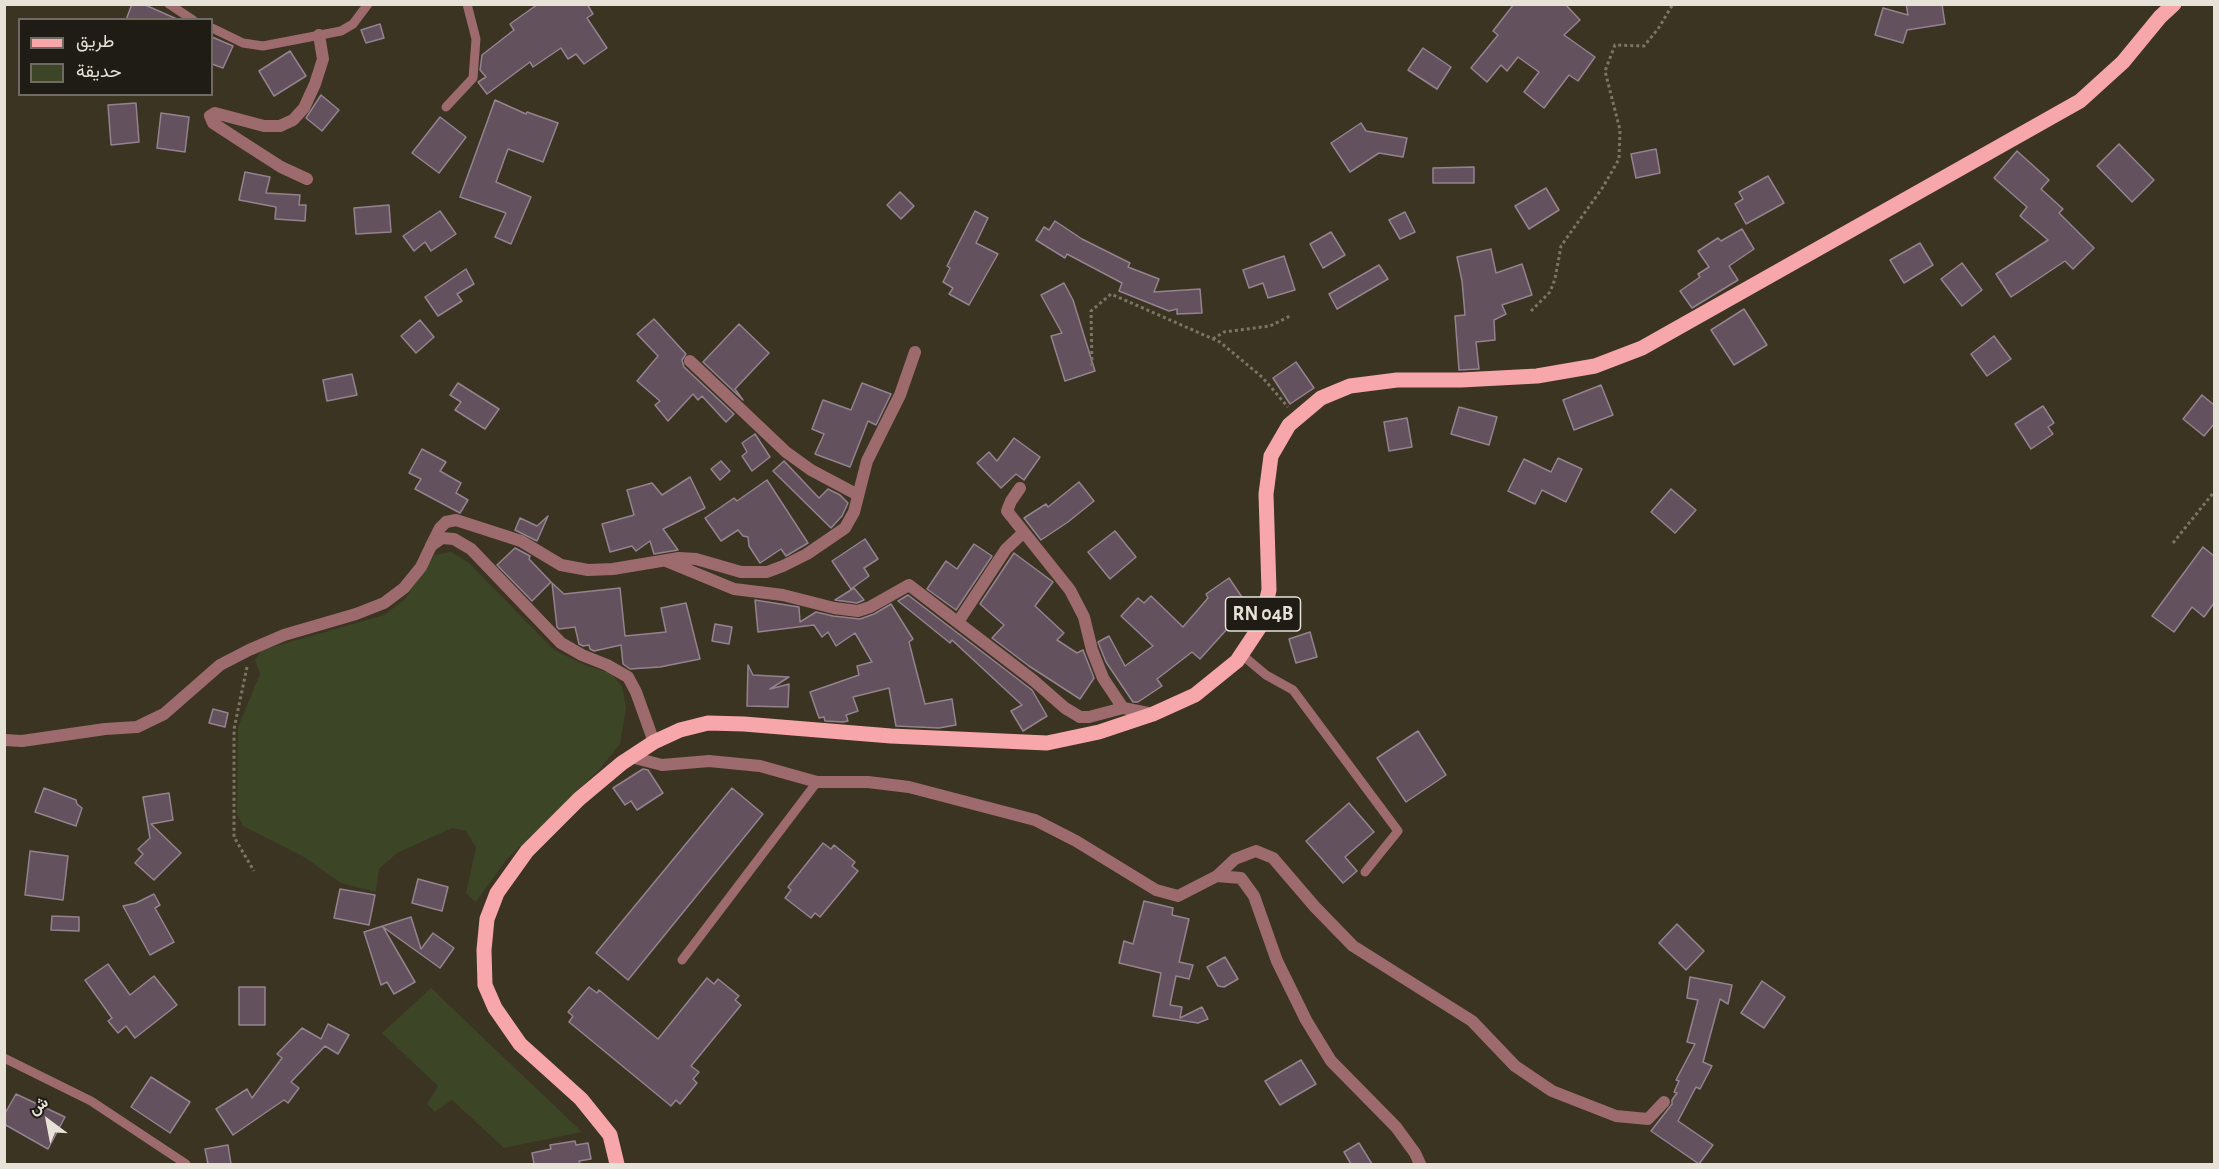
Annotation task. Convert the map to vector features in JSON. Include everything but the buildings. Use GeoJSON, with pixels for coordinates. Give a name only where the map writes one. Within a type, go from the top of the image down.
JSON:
{"type":"FeatureCollection","features":[{"type":"Feature","properties":{"kind":"main road","name":"RN 04B"},"geometry":{"type":"LineString","coordinates":[[617,1164],[610,1135],[581,1099],[520,1044],[495,1008],[485,985],[484,950],[487,920],[497,893],[527,851],[579,799],[631,757],[654,742],[680,730],[708,723],[891,736],[1047,743],[1099,732],[1154,714],[1195,696],[1237,661],[1261,625],[1269,590],[1266,494],[1270,456],[1288,425],[1320,398],[1350,386],[1397,380],[1461,380],[1537,376],[1596,366],[1642,348],[2080,101],[2123,62],[2160,17],[2174,4]]}},
{"type":"Feature","properties":{"kind":"street"},"geometry":{"type":"LineString","coordinates":[[307,178],[281,167],[213,123],[210,116],[214,113],[264,126],[280,126],[293,120],[304,108],[323,59],[319,35]]}},
{"type":"Feature","properties":{"kind":"street"},"geometry":{"type":"LineString","coordinates":[[4,740],[22,741],[105,729],[137,727],[164,714],[220,665],[252,648],[284,635],[356,614],[384,603],[404,588],[421,567],[440,528],[446,522],[456,520],[521,541],[561,566],[588,570],[613,569],[679,558],[696,559],[741,572],[766,572],[807,554],[845,528],[854,512],[867,460],[900,395],[915,352]]}},
{"type":"Feature","properties":{"kind":"street"},"geometry":{"type":"LineString","coordinates":[[690,361],[786,452],[811,470],[858,495]]}},
{"type":"Feature","properties":{"kind":"street"},"geometry":{"type":"LineString","coordinates":[[1020,488],[1007,511],[1070,590],[1084,616],[1092,650],[1103,678],[1123,708]]}},
{"type":"Feature","properties":{"kind":"street"},"geometry":{"type":"LineString","coordinates":[[958,622],[1006,549],[1023,533]]}},
{"type":"Feature","properties":{"kind":"street"},"geometry":{"type":"LineString","coordinates":[[431,546],[442,538],[454,539],[471,549],[561,643],[628,677],[636,692],[654,742]]}},
{"type":"Feature","properties":{"kind":"street"},"geometry":{"type":"LineString","coordinates":[[665,560],[734,589],[783,595],[834,608],[858,611],[870,607],[909,585],[1065,708],[1080,717],[1089,717],[1123,708],[1154,714]]}},
{"type":"Feature","properties":{"kind":"street"},"geometry":{"type":"LineString","coordinates":[[631,757],[662,765],[709,761],[760,766],[816,782],[868,782],[909,787],[1035,820],[1076,841],[1156,890],[1178,896],[1217,876],[1235,859],[1257,851],[1273,858],[1315,907],[1353,946],[1472,1021],[1515,1066],[1552,1091],[1616,1116],[1648,1119],[1664,1102]]}},
{"type":"Feature","properties":{"kind":"street"},"geometry":{"type":"LineString","coordinates":[[1217,876],[1241,878],[1254,896],[1277,961],[1306,1020],[1331,1061],[1396,1127],[1420,1164]]}},
{"type":"Feature","properties":{"kind":"lane"},"geometry":{"type":"LineString","coordinates":[[169,4],[190,18]]}},
{"type":"Feature","properties":{"kind":"lane"},"geometry":{"type":"LineString","coordinates":[[213,28],[243,43],[263,45],[341,31],[353,24],[368,4]]}},
{"type":"Feature","properties":{"kind":"lane"},"geometry":{"type":"LineString","coordinates":[[446,107],[473,78],[476,39],[467,4]]}},
{"type":"Feature","properties":{"kind":"lane"},"geometry":{"type":"LineString","coordinates":[[1241,654],[1266,675],[1293,690],[1398,831],[1365,872]]}},
{"type":"Feature","properties":{"kind":"lane"},"geometry":{"type":"LineString","coordinates":[[681,960],[816,782]]}},
{"type":"Feature","properties":{"kind":"lane"},"geometry":{"type":"LineString","coordinates":[[4,1058],[91,1101],[186,1164]]}},
{"type":"Feature","properties":{"kind":"path"},"geometry":{"type":"LineString","coordinates":[[1531,311],[1550,292],[1555,279],[1561,246],[1603,187],[1618,159],[1620,130],[1605,71],[1615,45],[1644,46],[1658,29],[1673,4]]}},
{"type":"Feature","properties":{"kind":"path"},"geometry":{"type":"LineString","coordinates":[[1092,366],[1091,311],[1111,294],[1220,342],[1262,377],[1297,418]]}},
{"type":"Feature","properties":{"kind":"path"},"geometry":{"type":"LineString","coordinates":[[1214,339],[1224,332],[1270,326],[1292,315]]}},
{"type":"Feature","properties":{"kind":"path"},"geometry":{"type":"LineString","coordinates":[[2173,543],[2214,492]]}},
{"type":"Feature","properties":{"kind":"path"},"geometry":{"type":"LineString","coordinates":[[252,648],[234,729],[234,837],[254,871]]}},
{"type":"Feature","properties":{"kind":"green space"},"geometry":{"type":"Polygon","coordinates":[[[451,552],[469,563],[554,650],[587,666],[611,673],[622,687],[626,707],[620,744],[599,770],[506,860],[476,902],[466,893],[476,848],[466,831],[452,828],[397,853],[379,869],[376,892],[341,883],[304,857],[243,826],[237,815],[238,727],[260,674],[255,660],[262,650],[384,615],[404,600],[435,555],[451,552]]]}},
{"type":"Feature","properties":{"kind":"green space"},"geometry":{"type":"Polygon","coordinates":[[[431,988],[582,1132],[504,1148],[452,1100],[435,1112],[427,1104],[438,1086],[382,1033],[431,988]]]}}]}
